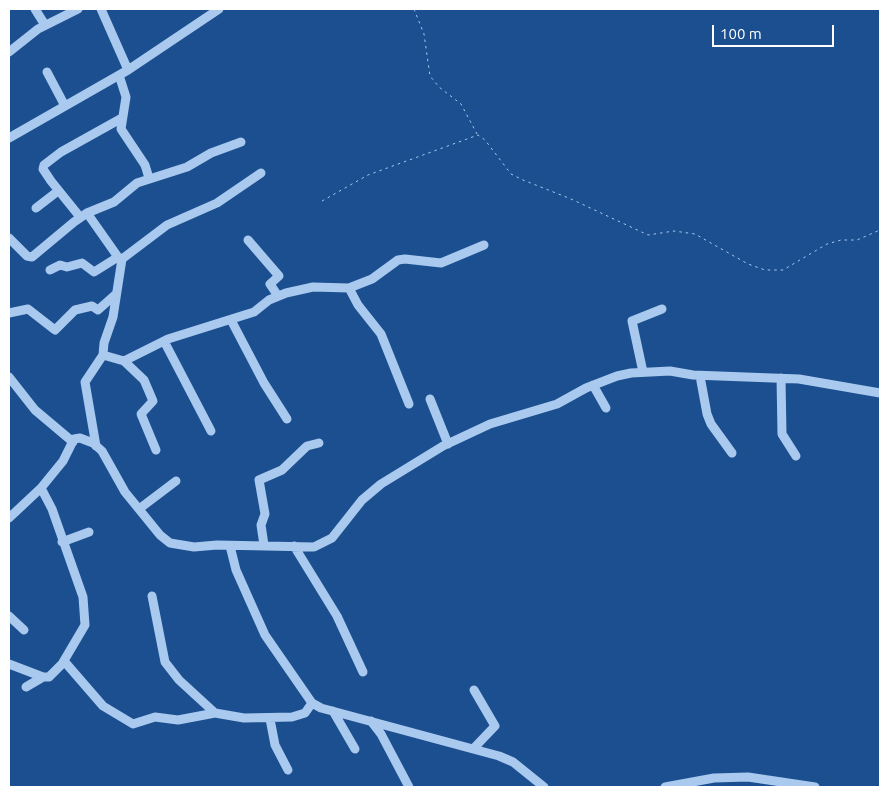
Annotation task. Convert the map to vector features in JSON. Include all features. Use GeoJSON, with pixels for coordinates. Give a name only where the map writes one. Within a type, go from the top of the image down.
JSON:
{"type":"FeatureCollection","features":[{"type":"Feature","properties":{"kind":"street"},"geometry":{"type":"LineString","coordinates":[[36,9],[45,25]]}},
{"type":"Feature","properties":{"kind":"street"},"geometry":{"type":"LineString","coordinates":[[9,52],[45,25],[78,9]]}},
{"type":"Feature","properties":{"kind":"street"},"geometry":{"type":"LineString","coordinates":[[101,9],[128,70]]}},
{"type":"Feature","properties":{"kind":"street"},"geometry":{"type":"LineString","coordinates":[[9,138],[128,70],[219,9]]}},
{"type":"Feature","properties":{"kind":"street"},"geometry":{"type":"LineString","coordinates":[[47,72],[65,106]]}},
{"type":"Feature","properties":{"kind":"street"},"geometry":{"type":"LineString","coordinates":[[119,75],[126,97],[121,129],[145,165],[149,178]]}},
{"type":"Feature","properties":{"kind":"street"},"geometry":{"type":"LineString","coordinates":[[96,446],[85,382],[103,354],[116,294],[120,258],[83,215],[58,191],[43,169],[46,162],[122,118]]}},
{"type":"Feature","properties":{"kind":"street"},"geometry":{"type":"LineString","coordinates":[[9,238],[27,256],[32,258],[83,215],[110,204],[137,183],[187,167],[205,155],[241,142]]}},
{"type":"Feature","properties":{"kind":"street"},"geometry":{"type":"LineString","coordinates":[[50,270],[60,265],[70,267],[82,263],[94,272],[120,258],[167,225],[217,203],[261,172]]}},
{"type":"Feature","properties":{"kind":"street"},"geometry":{"type":"LineString","coordinates":[[36,208],[58,191]]}},
{"type":"Feature","properties":{"kind":"street"},"geometry":{"type":"LineString","coordinates":[[248,240],[279,276],[270,284],[278,296]]}},
{"type":"Feature","properties":{"kind":"street"},"geometry":{"type":"LineString","coordinates":[[124,360],[164,341],[254,312],[278,296],[314,287],[350,288],[372,279],[398,260],[441,263],[484,245]]}},
{"type":"Feature","properties":{"kind":"street"},"geometry":{"type":"LineString","coordinates":[[350,288],[358,305],[381,334],[409,404]]}},
{"type":"Feature","properties":{"kind":"street"},"geometry":{"type":"LineString","coordinates":[[9,313],[28,309],[55,330],[75,310],[88,306],[98,310],[116,294]]}},
{"type":"Feature","properties":{"kind":"street"},"geometry":{"type":"LineString","coordinates":[[643,372],[632,321],[662,309]]}},
{"type":"Feature","properties":{"kind":"street"},"geometry":{"type":"LineString","coordinates":[[231,320],[264,382],[287,419]]}},
{"type":"Feature","properties":{"kind":"street"},"geometry":{"type":"LineString","coordinates":[[164,341],[211,431]]}},
{"type":"Feature","properties":{"kind":"street"},"geometry":{"type":"LineString","coordinates":[[103,354],[124,360],[144,380],[154,402],[141,414],[156,450]]}},
{"type":"Feature","properties":{"kind":"street"},"geometry":{"type":"LineString","coordinates":[[9,518],[41,488],[63,461],[73,442],[80,438],[102,451],[125,492],[160,535],[170,542],[194,547],[314,547],[332,538],[362,500],[381,484],[448,444],[490,424],[557,404],[593,385],[617,376],[643,372],[670,371],[700,376],[781,378],[832,383],[880,393]]}},
{"type":"Feature","properties":{"kind":"street"},"geometry":{"type":"LineString","coordinates":[[700,376],[707,414],[711,424],[732,453]]}},
{"type":"Feature","properties":{"kind":"street"},"geometry":{"type":"LineString","coordinates":[[9,377],[35,410],[73,442]]}},
{"type":"Feature","properties":{"kind":"street"},"geometry":{"type":"LineString","coordinates":[[781,378],[782,434],[796,456]]}},
{"type":"Feature","properties":{"kind":"street"},"geometry":{"type":"LineString","coordinates":[[593,385],[606,408]]}},
{"type":"Feature","properties":{"kind":"street"},"geometry":{"type":"LineString","coordinates":[[430,399],[448,444]]}},
{"type":"Feature","properties":{"kind":"street"},"geometry":{"type":"LineString","coordinates":[[264,546],[261,525],[265,514],[259,480],[282,470],[307,446],[319,443]]}},
{"type":"Feature","properties":{"kind":"street"},"geometry":{"type":"LineString","coordinates":[[139,509],[176,481]]}},
{"type":"Feature","properties":{"kind":"street"},"geometry":{"type":"LineString","coordinates":[[26,687],[43,677],[54,674],[83,631],[85,620],[83,598],[52,509],[41,488]]}},
{"type":"Feature","properties":{"kind":"street"},"geometry":{"type":"LineString","coordinates":[[62,542],[89,532]]}},
{"type":"Feature","properties":{"kind":"street"},"geometry":{"type":"LineString","coordinates":[[230,546],[236,570],[265,635],[312,703],[333,711],[474,748],[513,762],[544,787]]}},
{"type":"Feature","properties":{"kind":"street"},"geometry":{"type":"LineString","coordinates":[[294,546],[337,616],[363,672]]}},
{"type":"Feature","properties":{"kind":"street"},"geometry":{"type":"LineString","coordinates":[[152,596],[165,662],[179,680],[215,712]]}},
{"type":"Feature","properties":{"kind":"street"},"geometry":{"type":"LineString","coordinates":[[9,616],[24,630]]}},
{"type":"Feature","properties":{"kind":"street"},"geometry":{"type":"LineString","coordinates":[[64,661],[102,706],[129,723],[136,724],[156,717],[178,720],[215,712],[244,718],[270,719],[302,715],[312,703]]}},
{"type":"Feature","properties":{"kind":"street"},"geometry":{"type":"LineString","coordinates":[[9,664],[43,677]]}},
{"type":"Feature","properties":{"kind":"street"},"geometry":{"type":"LineString","coordinates":[[474,690],[495,726],[474,748]]}},
{"type":"Feature","properties":{"kind":"street"},"geometry":{"type":"LineString","coordinates":[[333,711],[355,749]]}},
{"type":"Feature","properties":{"kind":"street"},"geometry":{"type":"LineString","coordinates":[[270,719],[275,745],[288,770]]}},
{"type":"Feature","properties":{"kind":"street"},"geometry":{"type":"LineString","coordinates":[[371,721],[381,734],[408,787]]}},
{"type":"Feature","properties":{"kind":"street"},"geometry":{"type":"LineString","coordinates":[[665,787],[714,778],[766,779],[815,787]]}},
{"type":"Feature","properties":{"kind":"path"},"geometry":{"type":"LineString","coordinates":[[414,9],[424,34],[430,76],[461,104],[478,135],[485,140],[511,174],[523,180],[571,199],[648,235],[674,231],[695,234],[748,264],[765,270],[783,270],[827,244],[841,240],[857,240],[880,230]]}},
{"type":"Feature","properties":{"kind":"path"},"geometry":{"type":"LineString","coordinates":[[322,201],[368,175],[478,135]]}}]}
